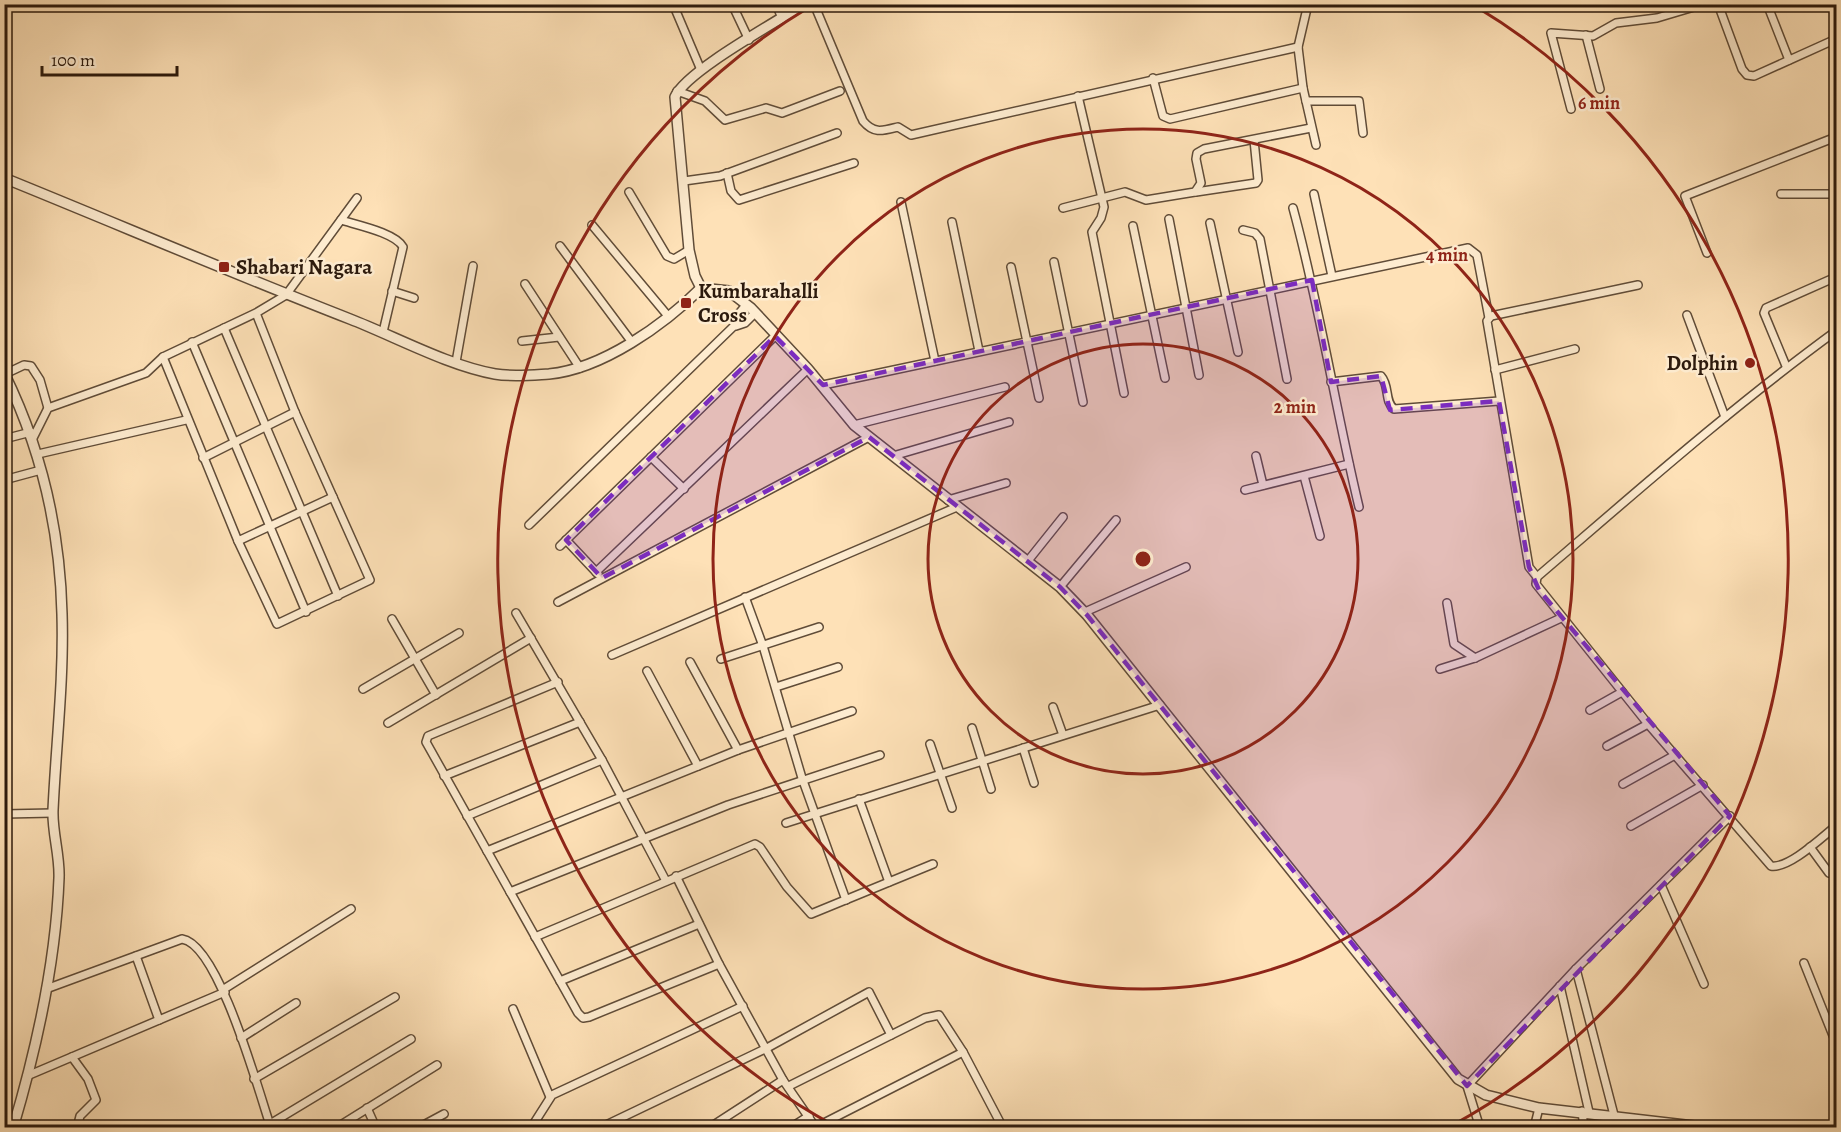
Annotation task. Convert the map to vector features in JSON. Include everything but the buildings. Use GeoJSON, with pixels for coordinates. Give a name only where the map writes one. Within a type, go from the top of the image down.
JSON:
{"type":"FeatureCollection","features":[{"type":"Feature","properties":{"kind":"street"},"geometry":{"type":"LineString","coordinates":[[673,4],[701,70]]}},
{"type":"Feature","properties":{"kind":"street"},"geometry":{"type":"LineString","coordinates":[[732,4],[749,40]]}},
{"type":"Feature","properties":{"kind":"street"},"geometry":{"type":"LineString","coordinates":[[776,4],[782,18]]}},
{"type":"Feature","properties":{"kind":"street"},"geometry":{"type":"LineString","coordinates":[[701,288],[695,276],[689,250],[684,181],[674,104],[678,91],[701,70],[804,4]]}},
{"type":"Feature","properties":{"kind":"street"},"geometry":{"type":"LineString","coordinates":[[814,4],[863,121],[870,129],[877,131],[898,127],[911,135],[1154,78],[1299,47]]}},
{"type":"Feature","properties":{"kind":"street"},"geometry":{"type":"LineString","coordinates":[[975,4],[984,4]]}},
{"type":"Feature","properties":{"kind":"street"},"geometry":{"type":"LineString","coordinates":[[1308,4],[1299,47],[1303,88],[1316,145]]}},
{"type":"Feature","properties":{"kind":"street"},"geometry":{"type":"LineString","coordinates":[[1571,109],[1551,33],[1590,36],[1608,26],[1657,18],[1704,4]]}},
{"type":"Feature","properties":{"kind":"street"},"geometry":{"type":"LineString","coordinates":[[1718,4],[1742,69],[1747,75],[1754,76],[1836,39]]}},
{"type":"Feature","properties":{"kind":"street"},"geometry":{"type":"LineString","coordinates":[[1767,4],[1789,60]]}},
{"type":"Feature","properties":{"kind":"street"},"geometry":{"type":"LineString","coordinates":[[1590,36],[1600,89]]}},
{"type":"Feature","properties":{"kind":"street"},"geometry":{"type":"LineString","coordinates":[[1154,78],[1162,116],[1170,119],[1303,88]]}},
{"type":"Feature","properties":{"kind":"street"},"geometry":{"type":"LineString","coordinates":[[678,91],[705,100],[725,120],[766,108],[782,112],[840,91]]}},
{"type":"Feature","properties":{"kind":"street"},"geometry":{"type":"LineString","coordinates":[[1078,96],[1102,198],[1103,214],[1092,232],[1108,323],[1124,393]]}},
{"type":"Feature","properties":{"kind":"street"},"geometry":{"type":"LineString","coordinates":[[1306,101],[1359,101],[1363,133]]}},
{"type":"Feature","properties":{"kind":"street"},"geometry":{"type":"LineString","coordinates":[[1195,192],[1201,183],[1197,153],[1204,149],[1311,128]]}},
{"type":"Feature","properties":{"kind":"street"},"geometry":{"type":"LineString","coordinates":[[684,181],[727,173],[837,133]]}},
{"type":"Feature","properties":{"kind":"street"},"geometry":{"type":"LineString","coordinates":[[1707,253],[1685,196],[1836,137]]}},
{"type":"Feature","properties":{"kind":"street"},"geometry":{"type":"LineString","coordinates":[[1063,208],[1125,192],[1146,200],[1256,183],[1258,180],[1254,140]]}},
{"type":"Feature","properties":{"kind":"street"},"geometry":{"type":"LineString","coordinates":[[727,173],[731,191],[739,200],[855,163]]}},
{"type":"Feature","properties":{"kind":"street"},"geometry":{"type":"LineString","coordinates":[[4,178],[286,295],[456,362],[496,374],[550,374],[580,368],[631,341],[668,316],[701,288],[729,291],[747,305],[823,385],[854,425],[1060,587],[1085,612],[1437,1053],[1467,1086],[1486,1095],[1539,1108],[1711,1128]]}},
{"type":"Feature","properties":{"kind":"street"},"geometry":{"type":"LineString","coordinates":[[629,192],[666,256],[674,259],[689,250]]}},
{"type":"Feature","properties":{"kind":"street"},"geometry":{"type":"LineString","coordinates":[[1314,194],[1332,276]]}},
{"type":"Feature","properties":{"kind":"street"},"geometry":{"type":"LineString","coordinates":[[1780,194],[1836,194]]}},
{"type":"Feature","properties":{"kind":"street"},"geometry":{"type":"LineString","coordinates":[[32,435],[48,408],[146,373],[163,357],[256,313],[286,295],[357,198]]}},
{"type":"Feature","properties":{"kind":"street"},"geometry":{"type":"LineString","coordinates":[[901,202],[935,361]]}},
{"type":"Feature","properties":{"kind":"street"},"geometry":{"type":"LineString","coordinates":[[1293,208],[1312,280],[1331,382],[1359,507]]}},
{"type":"Feature","properties":{"kind":"street"},"geometry":{"type":"LineString","coordinates":[[1169,219],[1199,375]]}},
{"type":"Feature","properties":{"kind":"street"},"geometry":{"type":"LineString","coordinates":[[341,220],[400,242],[403,247],[382,332]]}},
{"type":"Feature","properties":{"kind":"street"},"geometry":{"type":"LineString","coordinates":[[952,222],[979,351]]}},
{"type":"Feature","properties":{"kind":"street"},"geometry":{"type":"LineString","coordinates":[[1210,223],[1238,352]]}},
{"type":"Feature","properties":{"kind":"street"},"geometry":{"type":"LineString","coordinates":[[592,225],[668,316]]}},
{"type":"Feature","properties":{"kind":"street"},"geometry":{"type":"LineString","coordinates":[[1133,226],[1165,378]]}},
{"type":"Feature","properties":{"kind":"street"},"geometry":{"type":"LineString","coordinates":[[1243,230],[1255,233],[1260,239],[1287,379]]}},
{"type":"Feature","properties":{"kind":"street"},"geometry":{"type":"LineString","coordinates":[[560,246],[631,341]]}},
{"type":"Feature","properties":{"kind":"street"},"geometry":{"type":"LineString","coordinates":[[823,385],[1468,248],[1477,255],[1489,318],[1499,401],[1529,567],[1537,577],[1539,590],[1648,724],[1771,866],[1779,868],[1836,826]]}},
{"type":"Feature","properties":{"kind":"street"},"geometry":{"type":"LineString","coordinates":[[1054,262],[1083,402]]}},
{"type":"Feature","properties":{"kind":"street"},"geometry":{"type":"LineString","coordinates":[[456,362],[473,266]]}},
{"type":"Feature","properties":{"kind":"street"},"geometry":{"type":"LineString","coordinates":[[1011,267],[1039,398]]}},
{"type":"Feature","properties":{"kind":"street"},"geometry":{"type":"LineString","coordinates":[[1786,366],[1764,314],[1766,308],[1836,277]]}},
{"type":"Feature","properties":{"kind":"street"},"geometry":{"type":"LineString","coordinates":[[525,284],[580,368]]}},
{"type":"Feature","properties":{"kind":"street"},"geometry":{"type":"LineString","coordinates":[[1489,318],[1638,285]]}},
{"type":"Feature","properties":{"kind":"street"},"geometry":{"type":"LineString","coordinates":[[392,291],[414,298]]}},
{"type":"Feature","properties":{"kind":"street"},"geometry":{"type":"LineString","coordinates":[[735,325],[737,316],[747,305]]}},
{"type":"Feature","properties":{"kind":"street"},"geometry":{"type":"LineString","coordinates":[[163,357],[186,420],[238,541],[273,620],[281,624],[370,580],[296,412],[256,313]]}},
{"type":"Feature","properties":{"kind":"street"},"geometry":{"type":"LineString","coordinates":[[529,525],[735,325],[744,323],[755,313]]}},
{"type":"Feature","properties":{"kind":"street"},"geometry":{"type":"LineString","coordinates":[[1687,315],[1725,417]]}},
{"type":"Feature","properties":{"kind":"street"},"geometry":{"type":"LineString","coordinates":[[224,328],[338,596]]}},
{"type":"Feature","properties":{"kind":"street"},"geometry":{"type":"LineString","coordinates":[[1537,577],[1786,366],[1836,331]]}},
{"type":"Feature","properties":{"kind":"street"},"geometry":{"type":"LineString","coordinates":[[560,546],[775,336]]}},
{"type":"Feature","properties":{"kind":"street"},"geometry":{"type":"LineString","coordinates":[[522,341],[559,337]]}},
{"type":"Feature","properties":{"kind":"street"},"geometry":{"type":"LineString","coordinates":[[192,342],[232,442],[306,612]]}},
{"type":"Feature","properties":{"kind":"street"},"geometry":{"type":"LineString","coordinates":[[1495,370],[1575,349]]}},
{"type":"Feature","properties":{"kind":"street"},"geometry":{"type":"LineString","coordinates":[[13,1128],[46,989],[56,922],[59,875],[53,813],[62,615],[57,545],[38,454],[5,373],[24,365],[31,366],[40,380],[48,408]]}},
{"type":"Feature","properties":{"kind":"street"},"geometry":{"type":"LineString","coordinates":[[596,572],[808,369]]}},
{"type":"Feature","properties":{"kind":"street"},"geometry":{"type":"LineString","coordinates":[[1331,382],[1381,376],[1386,384],[1389,403],[1394,409],[1499,401]]}},
{"type":"Feature","properties":{"kind":"street"},"geometry":{"type":"LineString","coordinates":[[854,425],[1005,387]]}},
{"type":"Feature","properties":{"kind":"street"},"geometry":{"type":"LineString","coordinates":[[202,458],[296,412]]}},
{"type":"Feature","properties":{"kind":"street"},"geometry":{"type":"LineString","coordinates":[[38,454],[186,420]]}},
{"type":"Feature","properties":{"kind":"street"},"geometry":{"type":"LineString","coordinates":[[893,456],[1009,422]]}},
{"type":"Feature","properties":{"kind":"street"},"geometry":{"type":"LineString","coordinates":[[4,439],[32,435]]}},
{"type":"Feature","properties":{"kind":"street"},"geometry":{"type":"LineString","coordinates":[[558,602],[869,437]]}},
{"type":"Feature","properties":{"kind":"street"},"geometry":{"type":"LineString","coordinates":[[1256,456],[1263,485]]}},
{"type":"Feature","properties":{"kind":"street"},"geometry":{"type":"LineString","coordinates":[[651,457],[684,489]]}},
{"type":"Feature","properties":{"kind":"street"},"geometry":{"type":"LineString","coordinates":[[1245,490],[1349,464]]}},
{"type":"Feature","properties":{"kind":"street"},"geometry":{"type":"LineString","coordinates":[[4,480],[41,470]]}},
{"type":"Feature","properties":{"kind":"street"},"geometry":{"type":"LineString","coordinates":[[1304,476],[1320,536]]}},
{"type":"Feature","properties":{"kind":"street"},"geometry":{"type":"LineString","coordinates":[[948,500],[1006,483]]}},
{"type":"Feature","properties":{"kind":"street"},"geometry":{"type":"LineString","coordinates":[[238,541],[333,497]]}},
{"type":"Feature","properties":{"kind":"street"},"geometry":{"type":"LineString","coordinates":[[612,655],[957,507]]}},
{"type":"Feature","properties":{"kind":"street"},"geometry":{"type":"LineString","coordinates":[[1027,562],[1063,517]]}},
{"type":"Feature","properties":{"kind":"street"},"geometry":{"type":"LineString","coordinates":[[1060,587],[1116,520]]}},
{"type":"Feature","properties":{"kind":"street"},"geometry":{"type":"LineString","coordinates":[[566,540],[602,578]]}},
{"type":"Feature","properties":{"kind":"street"},"geometry":{"type":"LineString","coordinates":[[1085,612],[1186,567]]}},
{"type":"Feature","properties":{"kind":"street"},"geometry":{"type":"LineString","coordinates":[[745,597],[776,687],[802,778],[846,900]]}},
{"type":"Feature","properties":{"kind":"street"},"geometry":{"type":"LineString","coordinates":[[1447,603],[1454,644],[1475,658]]}},
{"type":"Feature","properties":{"kind":"street"},"geometry":{"type":"LineString","coordinates":[[516,613],[602,760],[666,880]]}},
{"type":"Feature","properties":{"kind":"street"},"geometry":{"type":"LineString","coordinates":[[1440,669],[1475,658],[1561,618]]}},
{"type":"Feature","properties":{"kind":"street"},"geometry":{"type":"LineString","coordinates":[[392,619],[436,695]]}},
{"type":"Feature","properties":{"kind":"street"},"geometry":{"type":"LineString","coordinates":[[721,659],[819,627]]}},
{"type":"Feature","properties":{"kind":"street"},"geometry":{"type":"LineString","coordinates":[[363,689],[459,633]]}},
{"type":"Feature","properties":{"kind":"street"},"geometry":{"type":"LineString","coordinates":[[388,723],[531,638]]}},
{"type":"Feature","properties":{"kind":"street"},"geometry":{"type":"LineString","coordinates":[[690,662],[738,750]]}},
{"type":"Feature","properties":{"kind":"street"},"geometry":{"type":"LineString","coordinates":[[776,687],[838,667]]}},
{"type":"Feature","properties":{"kind":"street"},"geometry":{"type":"LineString","coordinates":[[647,671],[698,766]]}},
{"type":"Feature","properties":{"kind":"street"},"geometry":{"type":"LineString","coordinates":[[558,682],[428,736],[426,742],[560,981],[583,1018],[719,964]]}},
{"type":"Feature","properties":{"kind":"street"},"geometry":{"type":"LineString","coordinates":[[1590,710],[1622,692]]}},
{"type":"Feature","properties":{"kind":"street"},"geometry":{"type":"LineString","coordinates":[[786,824],[1160,705]]}},
{"type":"Feature","properties":{"kind":"street"},"geometry":{"type":"LineString","coordinates":[[1053,707],[1063,735]]}},
{"type":"Feature","properties":{"kind":"street"},"geometry":{"type":"LineString","coordinates":[[487,851],[738,750],[852,711]]}},
{"type":"Feature","properties":{"kind":"street"},"geometry":{"type":"LineString","coordinates":[[444,776],[580,722]]}},
{"type":"Feature","properties":{"kind":"street"},"geometry":{"type":"LineString","coordinates":[[1607,746],[1648,724]]}},
{"type":"Feature","properties":{"kind":"street"},"geometry":{"type":"LineString","coordinates":[[972,728],[991,789]]}},
{"type":"Feature","properties":{"kind":"street"},"geometry":{"type":"LineString","coordinates":[[930,744],[952,808]]}},
{"type":"Feature","properties":{"kind":"street"},"geometry":{"type":"LineString","coordinates":[[1023,748],[1034,783]]}},
{"type":"Feature","properties":{"kind":"street"},"geometry":{"type":"LineString","coordinates":[[510,891],[802,778],[880,755]]}},
{"type":"Feature","properties":{"kind":"street"},"geometry":{"type":"LineString","coordinates":[[1623,784],[1675,755]]}},
{"type":"Feature","properties":{"kind":"street"},"geometry":{"type":"LineString","coordinates":[[467,816],[602,760]]}},
{"type":"Feature","properties":{"kind":"street"},"geometry":{"type":"LineString","coordinates":[[1631,826],[1703,785]]}},
{"type":"Feature","properties":{"kind":"street"},"geometry":{"type":"LineString","coordinates":[[859,799],[889,882]]}},
{"type":"Feature","properties":{"kind":"street"},"geometry":{"type":"LineString","coordinates":[[4,814],[53,813]]}},
{"type":"Feature","properties":{"kind":"street"},"geometry":{"type":"LineString","coordinates":[[1467,1086],[1576,969],[1730,816]]}},
{"type":"Feature","properties":{"kind":"street"},"geometry":{"type":"LineString","coordinates":[[535,937],[666,880],[758,844],[787,887],[809,913],[933,864]]}},
{"type":"Feature","properties":{"kind":"street"},"geometry":{"type":"LineString","coordinates":[[1810,847],[1829,873]]}},
{"type":"Feature","properties":{"kind":"street"},"geometry":{"type":"LineString","coordinates":[[676,876],[719,964],[783,1080],[816,1127],[963,1052]]}},
{"type":"Feature","properties":{"kind":"street"},"geometry":{"type":"LineString","coordinates":[[1661,885],[1704,984]]}},
{"type":"Feature","properties":{"kind":"street"},"geometry":{"type":"LineString","coordinates":[[27,1076],[224,990],[351,909]]}},
{"type":"Feature","properties":{"kind":"street"},"geometry":{"type":"LineString","coordinates":[[560,981],[699,924]]}},
{"type":"Feature","properties":{"kind":"street"},"geometry":{"type":"LineString","coordinates":[[46,989],[187,939],[214,969],[224,990],[270,1126],[411,1039]]}},
{"type":"Feature","properties":{"kind":"street"},"geometry":{"type":"LineString","coordinates":[[136,956],[159,1020]]}},
{"type":"Feature","properties":{"kind":"street"},"geometry":{"type":"LineString","coordinates":[[1804,963],[1836,1043]]}},
{"type":"Feature","properties":{"kind":"street"},"geometry":{"type":"LineString","coordinates":[[1576,969],[1614,1115]]}},
{"type":"Feature","properties":{"kind":"street"},"geometry":{"type":"LineString","coordinates":[[1560,986],[1586,1112],[1584,1128]]}},
{"type":"Feature","properties":{"kind":"street"},"geometry":{"type":"LineString","coordinates":[[604,1126],[767,1048],[869,992],[891,1035]]}},
{"type":"Feature","properties":{"kind":"street"},"geometry":{"type":"LineString","coordinates":[[254,1079],[395,997]]}},
{"type":"Feature","properties":{"kind":"street"},"geometry":{"type":"LineString","coordinates":[[241,1038],[296,1003]]}},
{"type":"Feature","properties":{"kind":"street"},"geometry":{"type":"LineString","coordinates":[[531,1128],[550,1097],[743,1006]]}},
{"type":"Feature","properties":{"kind":"street"},"geometry":{"type":"LineString","coordinates":[[513,1009],[550,1097]]}},
{"type":"Feature","properties":{"kind":"street"},"geometry":{"type":"LineString","coordinates":[[789,1086],[925,1018],[939,1015],[963,1052],[1003,1128]]}},
{"type":"Feature","properties":{"kind":"street"},"geometry":{"type":"LineString","coordinates":[[72,1057],[88,1079],[96,1101],[80,1116],[77,1128]]}},
{"type":"Feature","properties":{"kind":"street"},"geometry":{"type":"LineString","coordinates":[[336,1128],[436,1065]]}},
{"type":"Feature","properties":{"kind":"street"},"geometry":{"type":"LineString","coordinates":[[709,1128],[783,1080]]}},
{"type":"Feature","properties":{"kind":"street"},"geometry":{"type":"LineString","coordinates":[[1467,1086],[1480,1128]]}},
{"type":"Feature","properties":{"kind":"street"},"geometry":{"type":"LineString","coordinates":[[367,1108],[376,1128]]}},
{"type":"Feature","properties":{"kind":"street"},"geometry":{"type":"LineString","coordinates":[[1534,1128],[1539,1108]]}},
{"type":"Feature","properties":{"kind":"street"},"geometry":{"type":"LineString","coordinates":[[418,1128],[444,1114]]}},
{"type":"Feature","properties":{"kind":"street"},"geometry":{"type":"LineString","coordinates":[[790,1128],[809,1116]]}},
{"type":"Feature","properties":{"kind":"highlighted area"},"geometry":{"type":"Polygon","coordinates":[[[1312,280],[1331,382],[1381,376],[1390,410],[1499,401],[1529,567],[1539,590],[1730,816],[1467,1086],[1087,615],[1060,587],[869,437],[602,578],[566,540],[775,336],[823,385],[1312,280]]]}},
{"type":"Feature","properties":{"kind":"place","name":"Shabari Nagara"},"geometry":{"type":"Point","coordinates":[224,267]}},
{"type":"Feature","properties":{"kind":"place","name":"Kumbarahalli Cross"},"geometry":{"type":"Point","coordinates":[686,303]}},
{"type":"Feature","properties":{"kind":"place","name":"Dolphin"},"geometry":{"type":"Point","coordinates":[1750,363]}}]}
